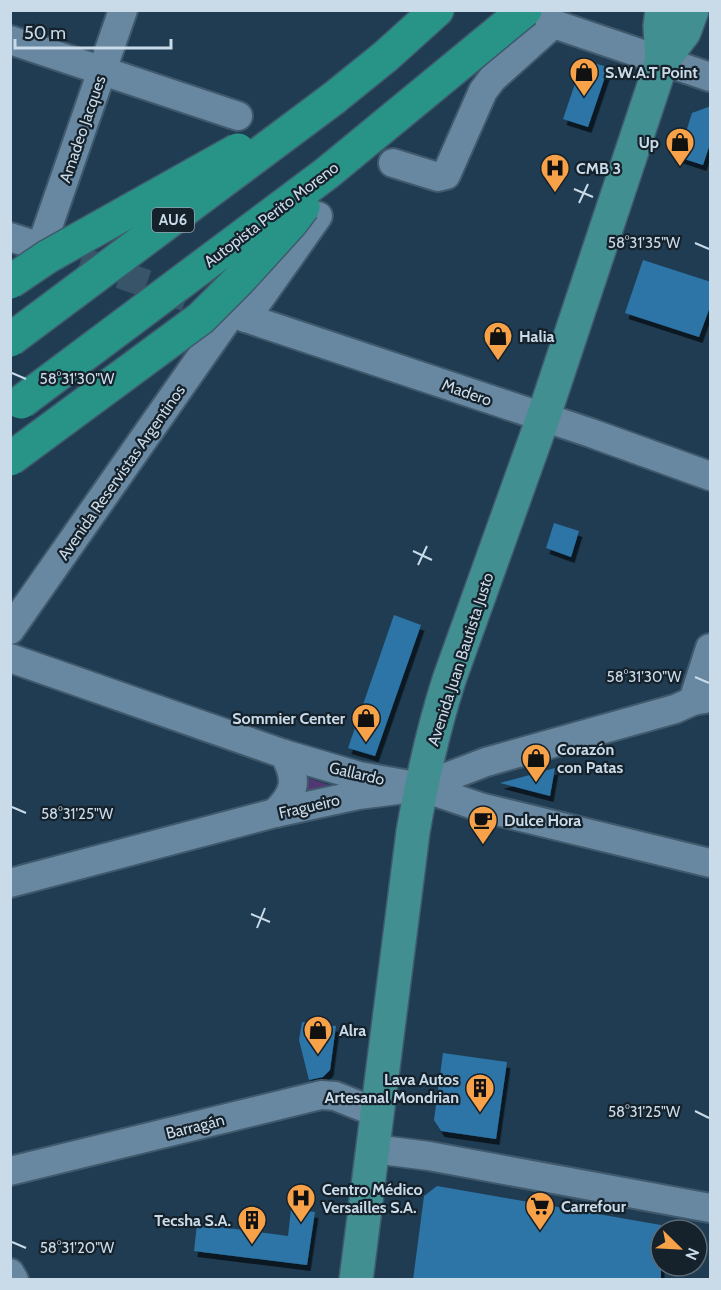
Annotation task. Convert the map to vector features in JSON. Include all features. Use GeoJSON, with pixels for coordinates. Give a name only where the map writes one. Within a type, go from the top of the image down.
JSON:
{"type":"FeatureCollection","features":[{"type":"Feature","properties":{"kind":"highway","name":"AU6"},"geometry":{"type":"LineString","coordinates":[[10,340],[334,98],[386,56],[437,10]]}},
{"type":"Feature","properties":{"kind":"highway","name":"Autopista Perito Moreno"},"geometry":{"type":"LineString","coordinates":[[10,409],[539,17]]}},
{"type":"Feature","properties":{"kind":"highway"},"geometry":{"type":"LineString","coordinates":[[10,282],[47,257],[128,211],[334,98]]}},
{"type":"Feature","properties":{"kind":"highway"},"geometry":{"type":"LineString","coordinates":[[10,459],[201,318],[291,223],[327,173]]}},
{"type":"Feature","properties":{"kind":"main road","name":"Avenida Juan Bautista Justo"},"geometry":{"type":"LineString","coordinates":[[662,10],[660,26],[662,61]]}},
{"type":"Feature","properties":{"kind":"main road","name":"Avenida Juan Bautista Justo"},"geometry":{"type":"LineString","coordinates":[[356,1280],[403,906],[421,787],[434,728],[543,418],[662,61],[684,32],[692,10]]}},
{"type":"Feature","properties":{"kind":"street","name":"Amadeo Jacques"},"geometry":{"type":"LineString","coordinates":[[10,237],[41,247],[123,10]]}},
{"type":"Feature","properties":{"kind":"street"},"geometry":{"type":"LineString","coordinates":[[514,10],[711,77]]}},
{"type":"Feature","properties":{"kind":"street"},"geometry":{"type":"LineString","coordinates":[[393,163],[438,177],[446,175],[483,91],[539,17]]}},
{"type":"Feature","properties":{"kind":"street"},"geometry":{"type":"LineString","coordinates":[[10,40],[238,116]]}},
{"type":"Feature","properties":{"kind":"street","name":"Avenida Reservistas Argentinos"},"geometry":{"type":"LineString","coordinates":[[10,630],[233,314],[318,216]]}},
{"type":"Feature","properties":{"kind":"street","name":"Madero"},"geometry":{"type":"LineString","coordinates":[[233,314],[711,476]]}},
{"type":"Feature","properties":{"kind":"street"},"geometry":{"type":"LineString","coordinates":[[702,700],[711,648]]}},
{"type":"Feature","properties":{"kind":"street","name":"Gallardo"},"geometry":{"type":"LineString","coordinates":[[10,658],[284,753],[359,776],[421,787],[480,807],[711,863]]}},
{"type":"Feature","properties":{"kind":"street","name":"Fragueiro"},"geometry":{"type":"LineString","coordinates":[[10,883],[275,813],[358,795],[421,787],[486,762],[702,700]]}},
{"type":"Feature","properties":{"kind":"street"},"geometry":{"type":"LineString","coordinates":[[275,813],[287,801],[294,785],[292,768],[284,753]]}},
{"type":"Feature","properties":{"kind":"street","name":"Barragán"},"geometry":{"type":"LineString","coordinates":[[10,1171],[321,1095],[335,1096],[378,1113]]}},
{"type":"Feature","properties":{"kind":"street"},"geometry":{"type":"LineString","coordinates":[[374,1149],[429,1156],[711,1208]]}},
{"type":"Feature","properties":{"kind":"street"},"geometry":{"type":"LineString","coordinates":[[10,1273],[15,1280]]}},
{"type":"Feature","properties":{"kind":"shaded area"},"geometry":{"type":"Polygon","coordinates":[[[299,775],[329,785],[296,794],[299,775]]]}},
{"type":"Feature","properties":{"kind":"building","name":"S.W.A.T Point"},"geometry":{"type":"Polygon","coordinates":[[[583,60],[604,66],[606,74],[588,127],[563,119],[583,60]]]}},
{"type":"Feature","properties":{"kind":"building"},"geometry":{"type":"Polygon","coordinates":[[[711,106],[711,141],[703,165],[678,157],[692,113],[711,106]]]}},
{"type":"Feature","properties":{"kind":"building"},"geometry":{"type":"Polygon","coordinates":[[[643,260],[711,282],[711,304],[699,337],[625,313],[643,260]]]}},
{"type":"Feature","properties":{"kind":"building"},"geometry":{"type":"Polygon","coordinates":[[[554,523],[579,531],[571,557],[546,548],[554,523]]]}},
{"type":"Feature","properties":{"kind":"building"},"geometry":{"type":"Polygon","coordinates":[[[394,615],[421,625],[375,756],[348,748],[394,615]]]}},
{"type":"Feature","properties":{"kind":"building","name":"Corazón con Patas"},"geometry":{"type":"Polygon","coordinates":[[[555,768],[550,796],[500,783],[555,768]]]}},
{"type":"Feature","properties":{"kind":"building","name":"Alra"},"geometry":{"type":"Polygon","coordinates":[[[302,1022],[336,1026],[330,1070],[323,1077],[309,1080],[299,1040],[302,1022]]]}},
{"type":"Feature","properties":{"kind":"building","name":"Lava Autos Artesanal Mondrian"},"geometry":{"type":"Polygon","coordinates":[[[443,1053],[507,1062],[496,1139],[441,1131],[434,1120],[443,1053]]]}},
{"type":"Feature","properties":{"kind":"building","name":"Carrefour"},"geometry":{"type":"Polygon","coordinates":[[[437,1186],[649,1223],[649,1278],[661,1278],[661,1280],[413,1280],[424,1196],[437,1186]]]}},
{"type":"Feature","properties":{"kind":"building","name":"Tecsha S.A."},"geometry":{"type":"Polygon","coordinates":[[[291,1209],[315,1212],[307,1265],[194,1251],[197,1224],[288,1236],[291,1209]]]}},
{"type":"Feature","properties":{"kind":"tunnel"},"geometry":{"type":"LineString","coordinates":[[41,247],[222,310]]}},
{"type":"Feature","properties":{"kind":"place","name":"S.W.A.T Point"},"geometry":{"type":"Point","coordinates":[584,98]}},
{"type":"Feature","properties":{"kind":"place","name":"Up"},"geometry":{"type":"Point","coordinates":[680,168]}},
{"type":"Feature","properties":{"kind":"place","name":"CMB 3"},"geometry":{"type":"Point","coordinates":[555,194]}},
{"type":"Feature","properties":{"kind":"place","name":"Halia"},"geometry":{"type":"Point","coordinates":[498,362]}},
{"type":"Feature","properties":{"kind":"place","name":"Sommier Center"},"geometry":{"type":"Point","coordinates":[366,744]}},
{"type":"Feature","properties":{"kind":"place","name":"Corazón con Patas"},"geometry":{"type":"Point","coordinates":[536,784]}},
{"type":"Feature","properties":{"kind":"place","name":"Dulce Hora"},"geometry":{"type":"Point","coordinates":[483,846]}},
{"type":"Feature","properties":{"kind":"place","name":"Alra"},"geometry":{"type":"Point","coordinates":[318,1056]}},
{"type":"Feature","properties":{"kind":"place","name":"Lava Autos Artesanal Mondrian"},"geometry":{"type":"Point","coordinates":[480,1114]}},
{"type":"Feature","properties":{"kind":"place","name":"Centro Médico Versailles S.A."},"geometry":{"type":"Point","coordinates":[301,1224]}},
{"type":"Feature","properties":{"kind":"place","name":"Carrefour"},"geometry":{"type":"Point","coordinates":[540,1232]}},
{"type":"Feature","properties":{"kind":"place","name":"Tecsha S.A."},"geometry":{"type":"Point","coordinates":[252,1246]}}]}
